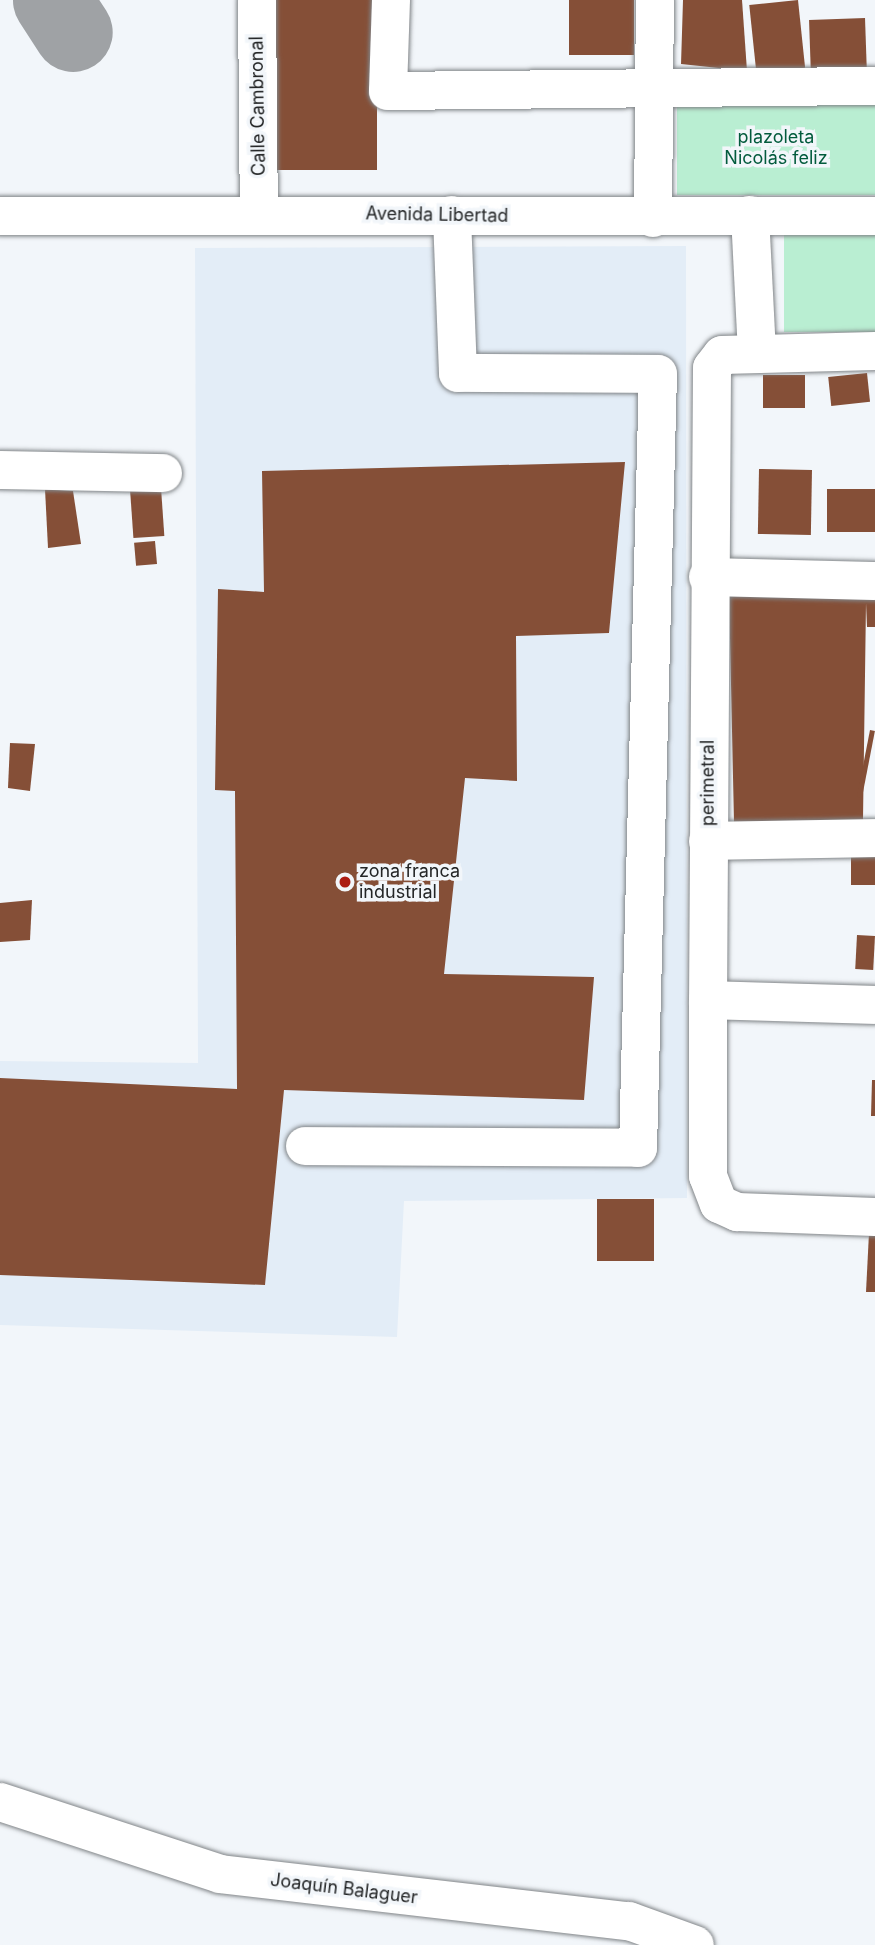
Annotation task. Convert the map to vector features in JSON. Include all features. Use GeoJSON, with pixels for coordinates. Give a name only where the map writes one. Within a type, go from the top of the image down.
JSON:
{"type":"FeatureCollection","features":[{"type":"Feature","properties":{"kind":"street","name":"Calle Cambronal"},"geometry":{"type":"LineString","coordinates":[[257,0],[260,212]]}},
{"type":"Feature","properties":{"kind":"street"},"geometry":{"type":"LineString","coordinates":[[391,0],[388,91],[655,86],[875,86]]}},
{"type":"Feature","properties":{"kind":"street"},"geometry":{"type":"LineString","coordinates":[[653,218],[655,0]]}},
{"type":"Feature","properties":{"kind":"street","name":"Avenida Libertad"},"geometry":{"type":"LineString","coordinates":[[0,216],[260,212],[653,218],[750,215],[875,216]]}},
{"type":"Feature","properties":{"kind":"street"},"geometry":{"type":"LineString","coordinates":[[305,1146],[638,1148],[657,374],[458,373],[452,215]]}},
{"type":"Feature","properties":{"kind":"street"},"geometry":{"type":"LineString","coordinates":[[750,215],[757,352],[875,351]]}},
{"type":"Feature","properties":{"kind":"street","name":"perimetral"},"geometry":{"type":"LineString","coordinates":[[757,352],[716,360],[708,577],[708,1176],[719,1204],[737,1212],[875,1217]]}},
{"type":"Feature","properties":{"kind":"street"},"geometry":{"type":"LineString","coordinates":[[0,470],[163,473]]}},
{"type":"Feature","properties":{"kind":"street"},"geometry":{"type":"LineString","coordinates":[[708,577],[875,581]]}},
{"type":"Feature","properties":{"kind":"street"},"geometry":{"type":"LineString","coordinates":[[708,841],[875,838]]}},
{"type":"Feature","properties":{"kind":"street"},"geometry":{"type":"LineString","coordinates":[[708,1000],[875,1005]]}},
{"type":"Feature","properties":{"kind":"street","name":"Joaquín Balaguer"},"geometry":{"type":"LineString","coordinates":[[0,1802],[220,1874],[629,1921],[695,1945]]}},
{"type":"Feature","properties":{"kind":"shaded area"},"geometry":{"type":"Polygon","coordinates":[[[686,246],[687,1198],[404,1201],[397,1337],[0,1325],[0,1061],[198,1063],[195,248],[686,246]]]}},
{"type":"Feature","properties":{"kind":"green space","name":"plazoleta Nicolás feliz"},"geometry":{"type":"Polygon","coordinates":[[[677,101],[875,101],[875,195],[677,195],[677,101]]]}},
{"type":"Feature","properties":{"kind":"green space"},"geometry":{"type":"Polygon","coordinates":[[[784,232],[875,232],[875,332],[784,332],[784,232]]]}},
{"type":"Feature","properties":{"kind":"building"},"geometry":{"type":"Polygon","coordinates":[[[270,0],[377,0],[377,170],[270,170],[270,0]]]}},
{"type":"Feature","properties":{"kind":"building"},"geometry":{"type":"Polygon","coordinates":[[[569,0],[634,0],[634,55],[569,55],[569,0]]]}},
{"type":"Feature","properties":{"kind":"building"},"geometry":{"type":"Polygon","coordinates":[[[683,0],[742,0],[747,71],[681,64],[683,0]]]}},
{"type":"Feature","properties":{"kind":"building"},"geometry":{"type":"Polygon","coordinates":[[[798,0],[805,68],[756,73],[749,5],[798,0]]]}},
{"type":"Feature","properties":{"kind":"building"},"geometry":{"type":"Polygon","coordinates":[[[865,18],[867,68],[811,70],[809,20],[865,18]]]}},
{"type":"Feature","properties":{"kind":"building"},"geometry":{"type":"Polygon","coordinates":[[[867,373],[870,402],[831,406],[828,377],[867,373]]]}},
{"type":"Feature","properties":{"kind":"building"},"geometry":{"type":"Polygon","coordinates":[[[763,375],[805,375],[805,408],[763,408],[763,375]]]}},
{"type":"Feature","properties":{"kind":"building","name":"zona franca industrial"},"geometry":{"type":"Polygon","coordinates":[[[625,462],[609,633],[516,636],[517,781],[465,778],[444,974],[594,977],[584,1100],[284,1090],[265,1285],[0,1275],[0,1078],[237,1089],[235,791],[215,790],[218,589],[264,592],[262,471],[625,462]]]}},
{"type":"Feature","properties":{"kind":"building"},"geometry":{"type":"Polygon","coordinates":[[[759,469],[812,470],[811,535],[758,534],[759,469]]]}},
{"type":"Feature","properties":{"kind":"building"},"geometry":{"type":"Polygon","coordinates":[[[161,488],[164,536],[133,538],[130,490],[161,488]]]}},
{"type":"Feature","properties":{"kind":"building"},"geometry":{"type":"Polygon","coordinates":[[[45,489],[73,491],[81,544],[48,548],[45,489]]]}},
{"type":"Feature","properties":{"kind":"building"},"geometry":{"type":"Polygon","coordinates":[[[827,489],[875,489],[875,532],[827,532],[827,489]]]}},
{"type":"Feature","properties":{"kind":"building"},"geometry":{"type":"Polygon","coordinates":[[[155,541],[157,564],[136,566],[134,543],[155,541]]]}},
{"type":"Feature","properties":{"kind":"building"},"geometry":{"type":"Polygon","coordinates":[[[729,591],[875,598],[875,627],[867,627],[866,603],[863,820],[734,823],[729,591]]]}},
{"type":"Feature","properties":{"kind":"building"},"geometry":{"type":"Polygon","coordinates":[[[870,730],[875,731],[862,798],[857,797],[870,730]]]}},
{"type":"Feature","properties":{"kind":"building"},"geometry":{"type":"Polygon","coordinates":[[[10,743],[35,744],[30,791],[8,788],[10,743]]]}},
{"type":"Feature","properties":{"kind":"building"},"geometry":{"type":"Polygon","coordinates":[[[851,856],[875,856],[875,885],[851,885],[851,856]]]}},
{"type":"Feature","properties":{"kind":"building"},"geometry":{"type":"Polygon","coordinates":[[[32,900],[30,940],[0,942],[0,903],[32,900]]]}},
{"type":"Feature","properties":{"kind":"building"},"geometry":{"type":"Polygon","coordinates":[[[857,935],[875,936],[873,970],[855,969],[857,935]]]}},
{"type":"Feature","properties":{"kind":"building"},"geometry":{"type":"Polygon","coordinates":[[[872,1080],[875,1080],[875,1116],[871,1116],[872,1080]]]}},
{"type":"Feature","properties":{"kind":"building"},"geometry":{"type":"Polygon","coordinates":[[[597,1199],[654,1199],[654,1261],[597,1261],[597,1199]]]}},
{"type":"Feature","properties":{"kind":"building"},"geometry":{"type":"Polygon","coordinates":[[[869,1233],[875,1233],[875,1292],[866,1292],[869,1233]]]}},
{"type":"Feature","properties":{"kind":"taxiway"},"geometry":{"type":"LineString","coordinates":[[52,0],[73,32]]}},
{"type":"Feature","properties":{"kind":"place","name":"zona franca industrial"},"geometry":{"type":"Point","coordinates":[345,882]}}]}
